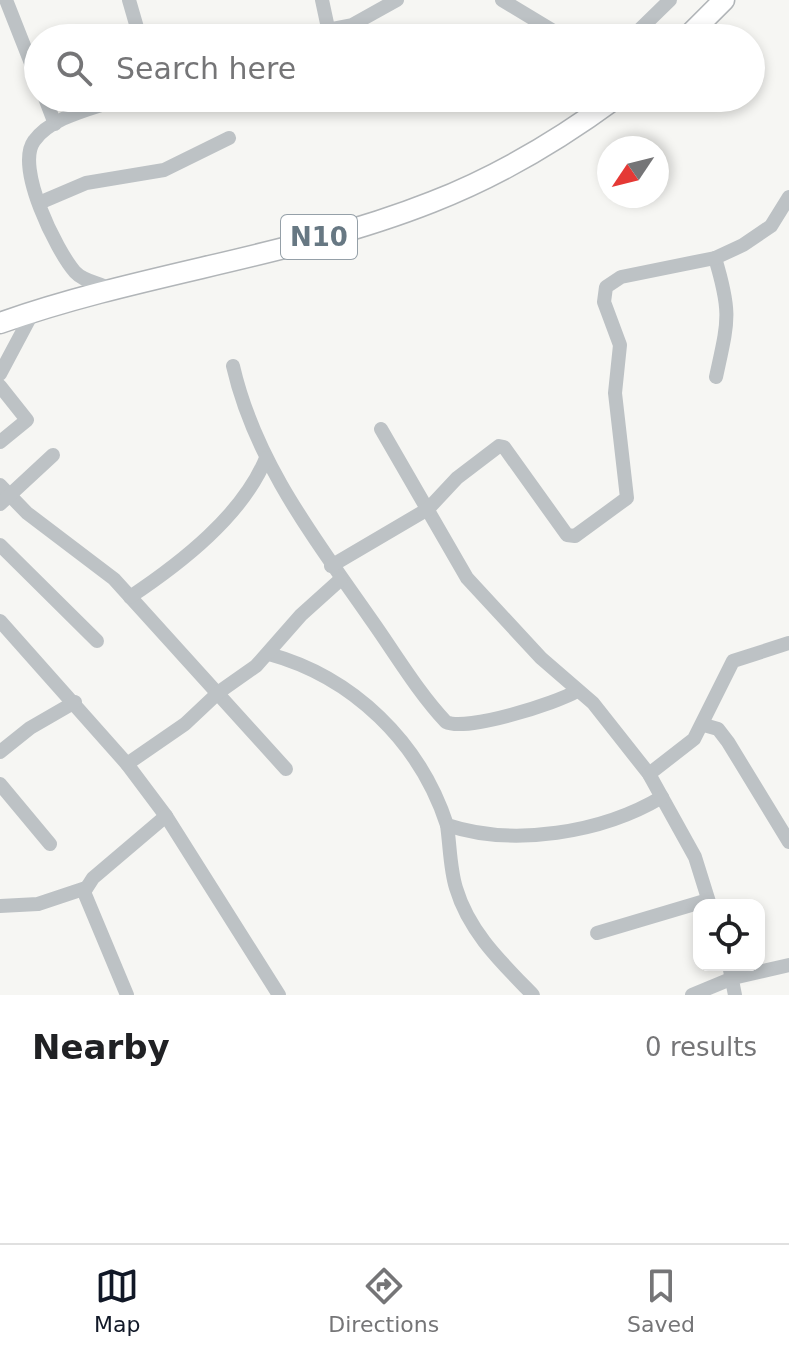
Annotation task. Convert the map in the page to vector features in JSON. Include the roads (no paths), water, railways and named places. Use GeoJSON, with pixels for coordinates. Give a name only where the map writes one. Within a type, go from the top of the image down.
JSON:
{"type":"FeatureCollection","features":[{"type":"Feature","properties":{"kind":"highway"},"geometry":{"type":"LineString","coordinates":[[700,24],[724,0]]}},
{"type":"Feature","properties":{"kind":"highway","name":"N10"},"geometry":{"type":"LineString","coordinates":[[0,323],[429,203],[529,156],[595,112]]}},
{"type":"Feature","properties":{"kind":"street"},"geometry":{"type":"LineString","coordinates":[[6,0],[24,46]]}},
{"type":"Feature","properties":{"kind":"street"},"geometry":{"type":"LineString","coordinates":[[129,0],[136,24]]}},
{"type":"Feature","properties":{"kind":"street"},"geometry":{"type":"LineString","coordinates":[[322,0],[327,24]]}},
{"type":"Feature","properties":{"kind":"street"},"geometry":{"type":"LineString","coordinates":[[354,24],[397,0]]}},
{"type":"Feature","properties":{"kind":"street"},"geometry":{"type":"LineString","coordinates":[[502,0],[542,24]]}},
{"type":"Feature","properties":{"kind":"street"},"geometry":{"type":"LineString","coordinates":[[644,24],[665,2]]}},
{"type":"Feature","properties":{"kind":"street"},"geometry":{"type":"LineString","coordinates":[[50,112],[55,124]]}},
{"type":"Feature","properties":{"kind":"street"},"geometry":{"type":"LineString","coordinates":[[86,112],[55,124],[34,140],[30,149],[29,172],[39,203],[70,265],[91,282],[115,293],[151,281]]}},
{"type":"Feature","properties":{"kind":"street"},"geometry":{"type":"LineString","coordinates":[[39,203],[86,183],[164,170],[229,138]]}},
{"type":"Feature","properties":{"kind":"street"},"geometry":{"type":"LineString","coordinates":[[331,566],[428,509],[457,478],[501,446],[567,535],[575,536],[627,498],[615,393],[620,345],[604,302],[606,287],[621,277],[715,258],[771,226],[789,197]]}},
{"type":"Feature","properties":{"kind":"street"},"geometry":{"type":"LineString","coordinates":[[715,258],[728,301],[729,319],[716,377]]}},
{"type":"Feature","properties":{"kind":"street"},"geometry":{"type":"LineString","coordinates":[[0,312],[91,282]]}},
{"type":"Feature","properties":{"kind":"street"},"geometry":{"type":"LineString","coordinates":[[0,374],[33,312]]}},
{"type":"Feature","properties":{"kind":"street"},"geometry":{"type":"LineString","coordinates":[[233,366],[241,401],[266,458],[331,566],[437,713],[455,727],[562,700],[577,691]]}},
{"type":"Feature","properties":{"kind":"street"},"geometry":{"type":"LineString","coordinates":[[0,386],[27,420],[0,442]]}},
{"type":"Feature","properties":{"kind":"street"},"geometry":{"type":"LineString","coordinates":[[381,429],[467,578],[541,658],[593,703],[649,774],[702,870],[708,899]]}},
{"type":"Feature","properties":{"kind":"street"},"geometry":{"type":"LineString","coordinates":[[53,455],[4,494],[101,567],[219,692],[286,769]]}},
{"type":"Feature","properties":{"kind":"street"},"geometry":{"type":"LineString","coordinates":[[130,597],[179,562],[235,509],[266,458]]}},
{"type":"Feature","properties":{"kind":"street"},"geometry":{"type":"LineString","coordinates":[[0,545],[97,641]]}},
{"type":"Feature","properties":{"kind":"street"},"geometry":{"type":"LineString","coordinates":[[127,764],[185,724],[219,692],[269,654],[301,615],[341,579]]}},
{"type":"Feature","properties":{"kind":"street"},"geometry":{"type":"LineString","coordinates":[[0,621],[75,702],[166,816],[279,995]]}},
{"type":"Feature","properties":{"kind":"street"},"geometry":{"type":"LineString","coordinates":[[649,774],[687,747],[704,725],[717,689],[733,661],[789,643]]}},
{"type":"Feature","properties":{"kind":"street"},"geometry":{"type":"LineString","coordinates":[[269,654],[328,675],[362,702],[415,756],[438,799],[447,825],[455,888],[471,924],[489,950],[533,995]]}},
{"type":"Feature","properties":{"kind":"street"},"geometry":{"type":"LineString","coordinates":[[0,752],[30,728],[75,702]]}},
{"type":"Feature","properties":{"kind":"street"},"geometry":{"type":"LineString","coordinates":[[704,725],[718,729],[728,742],[789,842]]}},
{"type":"Feature","properties":{"kind":"street"},"geometry":{"type":"LineString","coordinates":[[0,784],[50,844]]}},
{"type":"Feature","properties":{"kind":"street"},"geometry":{"type":"LineString","coordinates":[[447,825],[476,835],[531,835],[633,812],[662,797]]}},
{"type":"Feature","properties":{"kind":"street"},"geometry":{"type":"LineString","coordinates":[[0,906],[38,904],[86,888],[166,816]]}},
{"type":"Feature","properties":{"kind":"street"},"geometry":{"type":"LineString","coordinates":[[86,888],[84,900],[127,995]]}},
{"type":"Feature","properties":{"kind":"street"},"geometry":{"type":"LineString","coordinates":[[597,933],[693,906]]}},
{"type":"Feature","properties":{"kind":"street"},"geometry":{"type":"LineString","coordinates":[[765,967],[789,965]]}},
{"type":"Feature","properties":{"kind":"street"},"geometry":{"type":"LineString","coordinates":[[692,995],[731,971],[735,995]]}}]}
